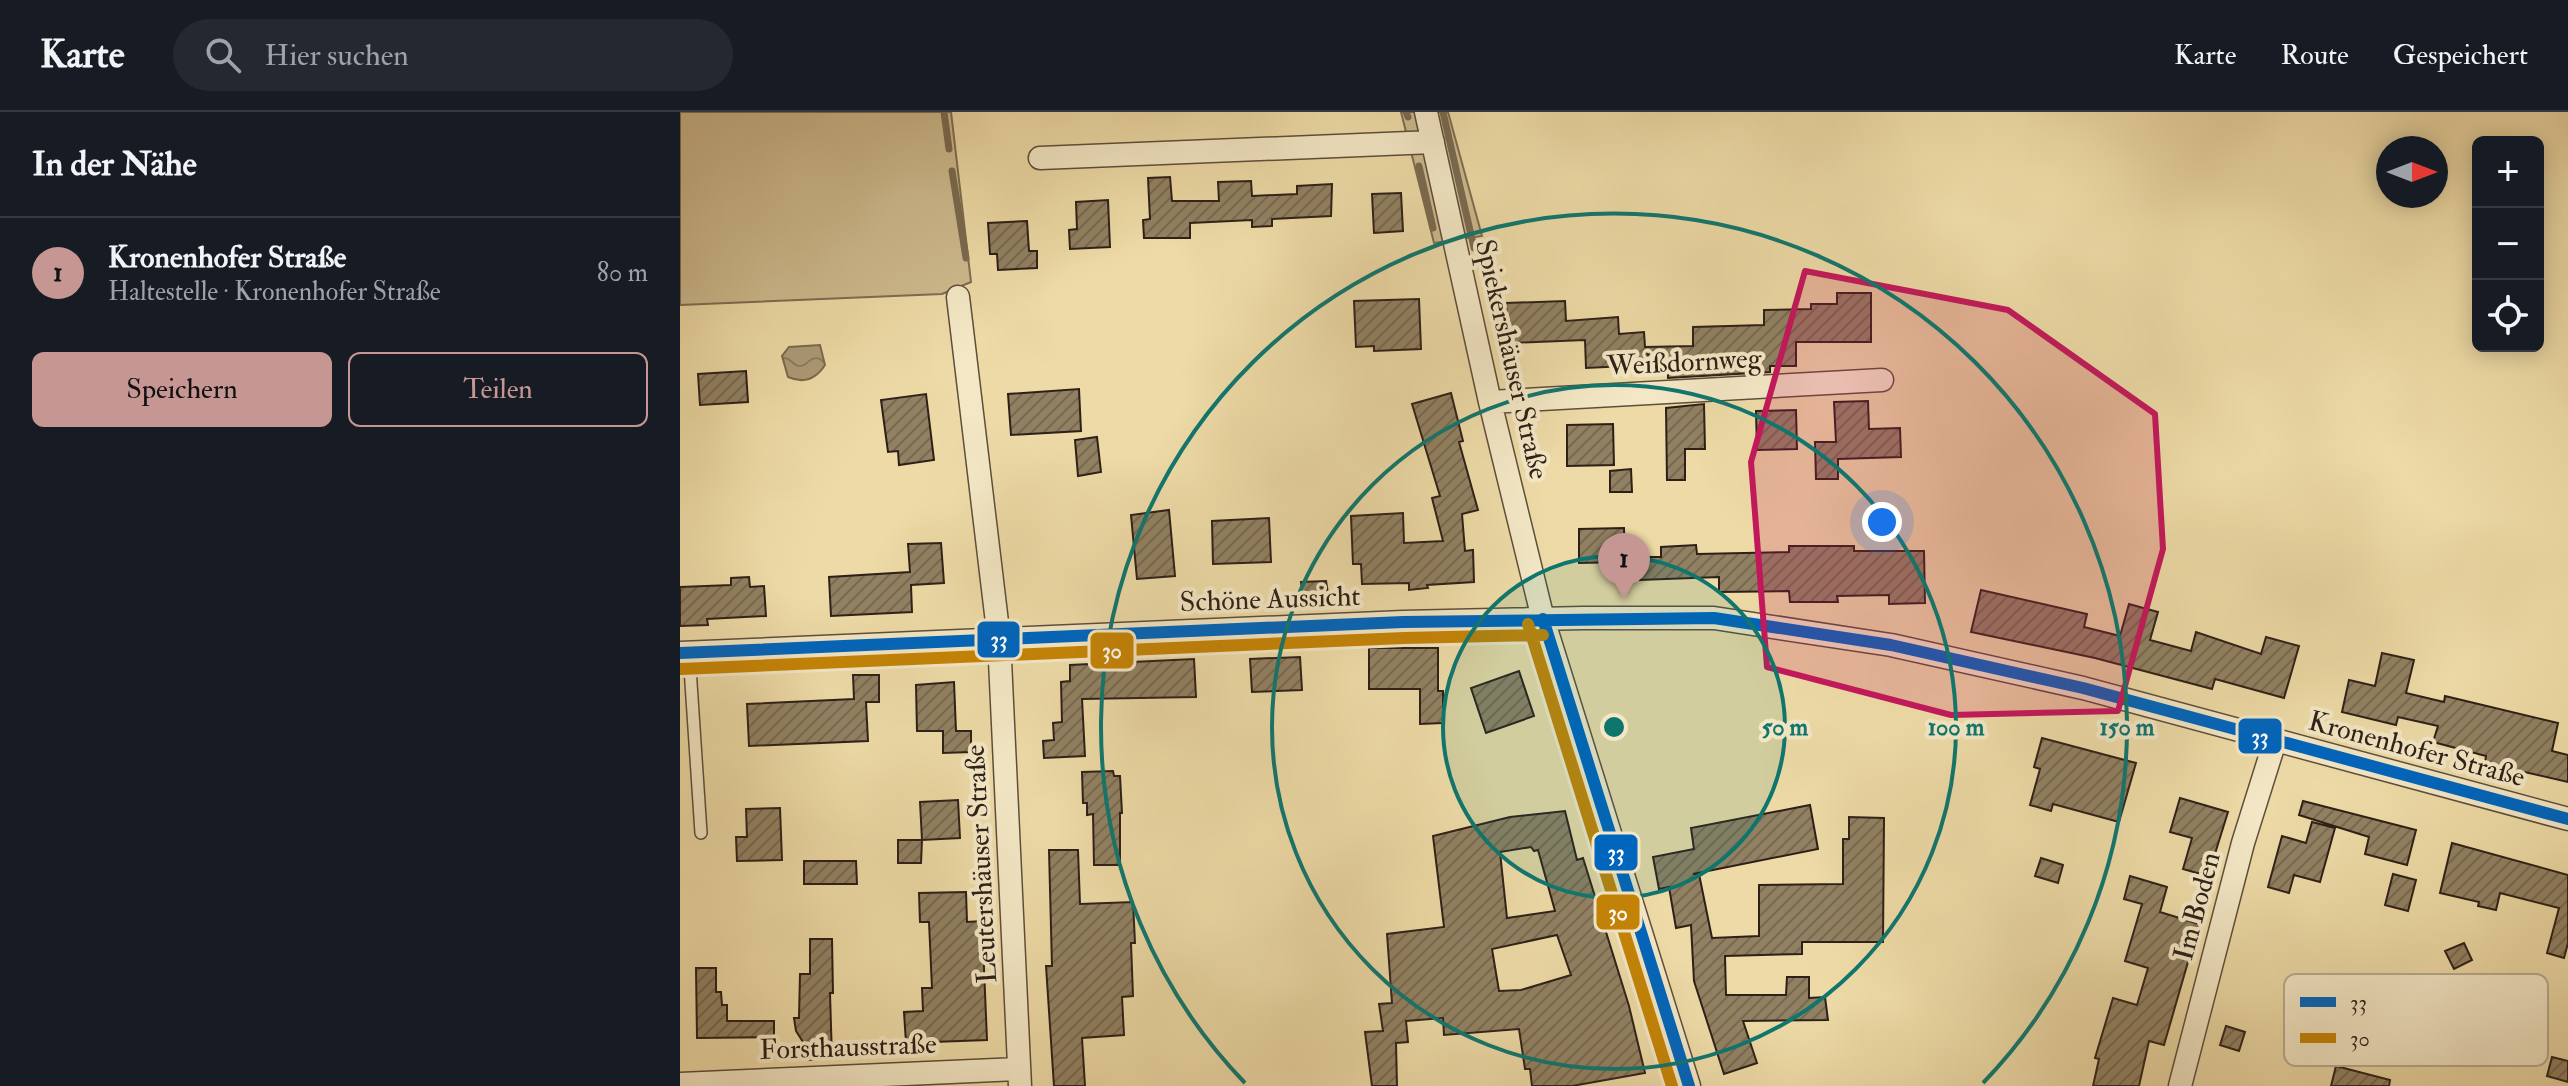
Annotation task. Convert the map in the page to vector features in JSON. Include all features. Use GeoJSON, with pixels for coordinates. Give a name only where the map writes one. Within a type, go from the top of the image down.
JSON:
{"type":"FeatureCollection","features":[{"type":"Feature","properties":{"kind":"street","name":"Spiekershäuser Straße"},"geometry":{"type":"LineString","coordinates":[[1426,112],[1490,402],[1543,619],[1689,1086]]}},
{"type":"Feature","properties":{"kind":"street"},"geometry":{"type":"LineString","coordinates":[[1040,158],[1433,142]]}},
{"type":"Feature","properties":{"kind":"street"},"geometry":{"type":"LineString","coordinates":[[958,297],[999,639]]}},
{"type":"Feature","properties":{"kind":"street","name":"Weißdornweg"},"geometry":{"type":"LineString","coordinates":[[1490,402],[1882,380]]}},
{"type":"Feature","properties":{"kind":"street","name":"Kronenhofer Straße"},"geometry":{"type":"LineString","coordinates":[[1543,619],[1714,618],[1891,645],[2083,688],[2568,819]]}},
{"type":"Feature","properties":{"kind":"street","name":"Schöne Aussicht"},"geometry":{"type":"LineString","coordinates":[[684,653],[1403,622],[1543,619]]}},
{"type":"Feature","properties":{"kind":"street","name":"Leutershäuser Straße"},"geometry":{"type":"LineString","coordinates":[[999,639],[1019,1077]]}},
{"type":"Feature","properties":{"kind":"street","name":"Im Boden"},"geometry":{"type":"LineString","coordinates":[[2180,1086],[2243,843],[2275,741]]}},
{"type":"Feature","properties":{"kind":"street","name":"Forsthausstraße"},"geometry":{"type":"LineString","coordinates":[[680,1084],[1019,1077]]}},
{"type":"Feature","properties":{"kind":"lane","name":"Schöne Aussicht"},"geometry":{"type":"LineString","coordinates":[[684,653],[701,833]]}},
{"type":"Feature","properties":{"kind":"highlighted area"},"geometry":{"type":"Polygon","coordinates":[[[1805,271],[2008,310],[2155,414],[2163,549],[2118,711],[1951,715],[1767,667],[1751,462],[1805,271]]]}},
{"type":"Feature","properties":{"kind":"shaded area"},"geometry":{"type":"Polygon","coordinates":[[[680,112],[951,112],[971,282],[942,294],[680,305],[680,112]]]}},
{"type":"Feature","properties":{"kind":"shaded area"},"geometry":{"type":"Polygon","coordinates":[[[1401,112],[1448,112],[1482,236],[1434,243],[1401,112]]]}},
{"type":"Feature","properties":{"kind":"water"},"geometry":{"type":"Polygon","coordinates":[[[820,345],[825,365],[818,374],[804,380],[788,377],[782,356],[789,347],[820,345]]]}},
{"type":"Feature","properties":{"kind":"building"},"geometry":{"type":"Polygon","coordinates":[[[1170,177],[1172,201],[1219,201],[1218,182],[1251,181],[1252,196],[1297,194],[1297,186],[1332,184],[1331,216],[1272,219],[1272,226],[1252,227],[1252,220],[1190,223],[1190,238],[1144,238],[1143,220],[1150,219],[1148,178],[1170,177]]]}},
{"type":"Feature","properties":{"kind":"building"},"geometry":{"type":"Polygon","coordinates":[[[1401,193],[1403,231],[1374,233],[1372,194],[1401,193]]]}},
{"type":"Feature","properties":{"kind":"building"},"geometry":{"type":"Polygon","coordinates":[[[1108,200],[1110,247],[1070,249],[1069,230],[1077,229],[1076,202],[1108,200]]]}},
{"type":"Feature","properties":{"kind":"building"},"geometry":{"type":"Polygon","coordinates":[[[1027,221],[1029,251],[1037,251],[1037,268],[998,270],[997,254],[990,254],[988,223],[1027,221]]]}},
{"type":"Feature","properties":{"kind":"building"},"geometry":{"type":"Polygon","coordinates":[[[1837,293],[1871,293],[1871,342],[1796,342],[1796,366],[1770,366],[1770,372],[1668,378],[1668,364],[1586,368],[1585,340],[1508,343],[1506,303],[1565,301],[1566,321],[1618,317],[1619,334],[1644,332],[1645,347],[1693,346],[1693,327],[1764,325],[1764,310],[1811,309],[1811,304],[1837,304],[1837,293]]]}},
{"type":"Feature","properties":{"kind":"building"},"geometry":{"type":"Polygon","coordinates":[[[1419,299],[1421,349],[1374,351],[1374,346],[1356,347],[1354,301],[1419,299]]]}},
{"type":"Feature","properties":{"kind":"building"},"geometry":{"type":"Polygon","coordinates":[[[746,371],[748,402],[700,405],[698,374],[746,371]]]}},
{"type":"Feature","properties":{"kind":"building"},"geometry":{"type":"Polygon","coordinates":[[[1079,389],[1081,431],[1011,435],[1008,394],[1079,389]]]}},
{"type":"Feature","properties":{"kind":"building"},"geometry":{"type":"Polygon","coordinates":[[[1451,393],[1463,441],[1459,442],[1478,510],[1462,514],[1465,551],[1473,550],[1474,582],[1427,585],[1428,588],[1409,590],[1409,583],[1362,584],[1361,564],[1353,564],[1351,516],[1403,513],[1404,543],[1443,541],[1432,498],[1440,496],[1412,404],[1451,393]]]}},
{"type":"Feature","properties":{"kind":"building"},"geometry":{"type":"Polygon","coordinates":[[[926,394],[934,460],[899,465],[898,451],[888,452],[881,400],[926,394]]]}},
{"type":"Feature","properties":{"kind":"building"},"geometry":{"type":"Polygon","coordinates":[[[1868,401],[1869,429],[1900,428],[1901,457],[1838,459],[1838,479],[1816,479],[1815,442],[1836,442],[1834,402],[1868,401]]]}},
{"type":"Feature","properties":{"kind":"building"},"geometry":{"type":"Polygon","coordinates":[[[1704,404],[1705,449],[1685,449],[1685,480],[1667,480],[1666,408],[1704,404]]]}},
{"type":"Feature","properties":{"kind":"building"},"geometry":{"type":"Polygon","coordinates":[[[1796,410],[1797,449],[1757,450],[1756,411],[1796,410]]]}},
{"type":"Feature","properties":{"kind":"building"},"geometry":{"type":"Polygon","coordinates":[[[1613,424],[1614,465],[1567,466],[1567,425],[1613,424]]]}},
{"type":"Feature","properties":{"kind":"building"},"geometry":{"type":"Polygon","coordinates":[[[1097,437],[1101,472],[1078,476],[1075,440],[1097,437]]]}},
{"type":"Feature","properties":{"kind":"building"},"geometry":{"type":"Polygon","coordinates":[[[1631,469],[1632,492],[1610,492],[1610,471],[1631,469]]]}},
{"type":"Feature","properties":{"kind":"building"},"geometry":{"type":"Polygon","coordinates":[[[1169,510],[1175,576],[1137,579],[1131,515],[1169,510]]]}},
{"type":"Feature","properties":{"kind":"building"},"geometry":{"type":"Polygon","coordinates":[[[1269,518],[1271,562],[1213,564],[1212,521],[1269,518]]]}},
{"type":"Feature","properties":{"kind":"building"},"geometry":{"type":"Polygon","coordinates":[[[1624,528],[1625,562],[1579,563],[1579,529],[1624,528]]]}},
{"type":"Feature","properties":{"kind":"building"},"geometry":{"type":"Polygon","coordinates":[[[941,543],[944,583],[911,585],[912,612],[831,616],[829,577],[910,572],[908,544],[941,543]]]}},
{"type":"Feature","properties":{"kind":"building"},"geometry":{"type":"Polygon","coordinates":[[[1696,545],[1697,554],[1789,552],[1789,546],[1854,546],[1854,551],[1924,551],[1925,603],[1889,604],[1889,595],[1837,596],[1838,602],[1790,602],[1789,591],[1719,592],[1719,577],[1640,580],[1639,557],[1661,557],[1661,547],[1696,545]]]}},
{"type":"Feature","properties":{"kind":"building"},"geometry":{"type":"Polygon","coordinates":[[[749,577],[750,587],[764,586],[766,616],[707,619],[708,625],[680,626],[680,587],[731,585],[731,578],[749,577]]]}},
{"type":"Feature","properties":{"kind":"building"},"geometry":{"type":"Polygon","coordinates":[[[1326,581],[1330,606],[1304,608],[1301,582],[1326,581]]]}},
{"type":"Feature","properties":{"kind":"building"},"geometry":{"type":"Polygon","coordinates":[[[1981,590],[2087,614],[2084,627],[2120,636],[2129,604],[2158,612],[2150,640],[2191,651],[2196,632],[2261,654],[2266,637],[2299,646],[2284,698],[2215,679],[2212,689],[2095,658],[1971,632],[1981,590]]]}},
{"type":"Feature","properties":{"kind":"building"},"geometry":{"type":"Polygon","coordinates":[[[1369,648],[1438,648],[1438,691],[1443,691],[1443,723],[1420,724],[1420,689],[1369,689],[1369,648]]]}},
{"type":"Feature","properties":{"kind":"building"},"geometry":{"type":"Polygon","coordinates":[[[2382,653],[2414,660],[2406,693],[2444,702],[2445,696],[2558,723],[2552,751],[2568,755],[2568,782],[2485,763],[2486,756],[2433,742],[2438,726],[2398,717],[2396,725],[2342,712],[2349,680],[2375,686],[2382,653]]]}},
{"type":"Feature","properties":{"kind":"building"},"geometry":{"type":"Polygon","coordinates":[[[1300,657],[1302,690],[1252,692],[1250,659],[1300,657]]]}},
{"type":"Feature","properties":{"kind":"building"},"geometry":{"type":"Polygon","coordinates":[[[1194,659],[1196,697],[1082,699],[1085,756],[1044,758],[1043,741],[1054,740],[1053,723],[1062,722],[1061,682],[1070,681],[1070,665],[1194,659]]]}},
{"type":"Feature","properties":{"kind":"building"},"geometry":{"type":"Polygon","coordinates":[[[1519,671],[1534,716],[1486,733],[1471,688],[1519,671]]]}},
{"type":"Feature","properties":{"kind":"building"},"geometry":{"type":"Polygon","coordinates":[[[853,675],[879,675],[879,702],[866,702],[868,741],[749,746],[747,704],[854,699],[853,675]]]}},
{"type":"Feature","properties":{"kind":"building"},"geometry":{"type":"Polygon","coordinates":[[[954,682],[956,731],[971,731],[971,752],[943,753],[943,731],[917,731],[916,685],[954,682]]]}},
{"type":"Feature","properties":{"kind":"building"},"geometry":{"type":"Polygon","coordinates":[[[2042,738],[2136,763],[2119,822],[2053,804],[2051,811],[2030,805],[2040,769],[2034,767],[2042,738]]]}},
{"type":"Feature","properties":{"kind":"building"},"geometry":{"type":"Polygon","coordinates":[[[1113,771],[1114,776],[1120,776],[1120,865],[1094,865],[1093,814],[1087,815],[1087,803],[1083,803],[1082,772],[1113,771]]]}},
{"type":"Feature","properties":{"kind":"building"},"geometry":{"type":"Polygon","coordinates":[[[2180,798],[2228,812],[2208,876],[2183,869],[2192,838],[2170,832],[2180,798]]]}},
{"type":"Feature","properties":{"kind":"building"},"geometry":{"type":"Polygon","coordinates":[[[958,800],[960,838],[922,840],[920,802],[958,800]]]}},
{"type":"Feature","properties":{"kind":"building"},"geometry":{"type":"Polygon","coordinates":[[[2303,801],[2416,830],[2407,865],[2365,854],[2369,837],[2299,815],[2303,801]]]}},
{"type":"Feature","properties":{"kind":"building"},"geometry":{"type":"Polygon","coordinates":[[[1810,805],[1818,849],[1693,874],[1699,874],[1712,938],[1759,936],[1759,885],[1843,884],[1843,839],[1849,839],[1849,817],[1884,818],[1883,942],[1802,942],[1802,954],[1725,956],[1726,995],[1786,995],[1787,977],[1809,977],[1809,998],[1825,997],[1828,1020],[1743,1021],[1757,1063],[1724,1074],[1694,981],[1691,925],[1676,928],[1669,887],[1659,889],[1653,857],[1694,849],[1691,828],[1810,805]]]}},
{"type":"Feature","properties":{"kind":"building"},"geometry":{"type":"Polygon","coordinates":[[[780,808],[782,860],[737,861],[736,837],[747,837],[746,809],[780,808]]]}},
{"type":"Feature","properties":{"kind":"building"},"geometry":{"type":"Polygon","coordinates":[[[1565,811],[1577,860],[1583,858],[1629,1006],[1645,1073],[1572,1086],[1532,1086],[1530,1069],[1525,1069],[1519,1029],[1444,1035],[1443,1018],[1406,1021],[1408,1042],[1396,1043],[1397,1086],[1372,1086],[1365,1032],[1383,1031],[1379,1004],[1392,1003],[1387,934],[1444,927],[1433,836],[1510,817],[1565,811]],[[1531,847],[1500,852],[1507,918],[1555,911],[1538,850],[1534,851],[1531,847]],[[1557,935],[1492,949],[1499,991],[1521,990],[1571,975],[1557,935]]]}},
{"type":"Feature","properties":{"kind":"building"},"geometry":{"type":"Polygon","coordinates":[[[2312,822],[2335,828],[2320,882],[2294,875],[2289,893],[2268,887],[2282,836],[2306,843],[2312,822]]]}},
{"type":"Feature","properties":{"kind":"building"},"geometry":{"type":"Polygon","coordinates":[[[898,840],[922,840],[921,863],[898,863],[898,840]]]}},
{"type":"Feature","properties":{"kind":"building"},"geometry":{"type":"Polygon","coordinates":[[[2452,843],[2568,875],[2568,943],[2564,958],[2547,953],[2559,908],[2500,893],[2496,910],[2478,906],[2479,902],[2440,893],[2452,843]]]}},
{"type":"Feature","properties":{"kind":"building"},"geometry":{"type":"Polygon","coordinates":[[[1049,850],[1078,850],[1080,904],[1133,902],[1133,996],[1122,997],[1124,1035],[1082,1038],[1085,1086],[1054,1086],[1046,966],[1052,966],[1049,850]]]}},
{"type":"Feature","properties":{"kind":"building"},"geometry":{"type":"Polygon","coordinates":[[[2041,858],[2063,865],[2058,883],[2035,876],[2041,858]]]}},
{"type":"Feature","properties":{"kind":"building"},"geometry":{"type":"Polygon","coordinates":[[[804,861],[856,861],[857,884],[804,884],[804,861]]]}},
{"type":"Feature","properties":{"kind":"building"},"geometry":{"type":"Polygon","coordinates":[[[2393,874],[2416,880],[2408,911],[2385,905],[2393,874]]]}},
{"type":"Feature","properties":{"kind":"building"},"geometry":{"type":"Polygon","coordinates":[[[2130,876],[2167,887],[2160,912],[2199,924],[2164,1045],[2149,1041],[2139,1086],[2093,1086],[2099,1059],[2095,1058],[2113,998],[2137,1005],[2148,968],[2125,961],[2142,904],[2124,899],[2130,876]]]}},
{"type":"Feature","properties":{"kind":"building"},"geometry":{"type":"Polygon","coordinates":[[[966,892],[967,922],[982,921],[987,1040],[906,1043],[904,1012],[923,1011],[922,988],[932,988],[929,922],[920,922],[919,893],[966,892]]]}},
{"type":"Feature","properties":{"kind":"building"},"geometry":{"type":"Polygon","coordinates":[[[810,939],[832,939],[832,1059],[803,1060],[803,1042],[796,1031],[794,1018],[799,1018],[800,974],[810,974],[810,939]]]}},
{"type":"Feature","properties":{"kind":"building"},"geometry":{"type":"Polygon","coordinates":[[[2464,943],[2472,960],[2454,969],[2445,951],[2464,943]]]}},
{"type":"Feature","properties":{"kind":"building"},"geometry":{"type":"Polygon","coordinates":[[[696,968],[716,968],[716,992],[721,992],[722,1005],[727,1005],[727,1021],[774,1021],[774,1037],[697,1038],[696,968]]]}},
{"type":"Feature","properties":{"kind":"building"},"geometry":{"type":"Polygon","coordinates":[[[2226,1026],[2245,1032],[2239,1051],[2220,1045],[2226,1026]]]}},
{"type":"Feature","properties":{"kind":"building"},"geometry":{"type":"Polygon","coordinates":[[[2552,1057],[2568,1061],[2568,1082],[2547,1076],[2552,1057]]]}},
{"type":"Feature","properties":{"kind":"building"},"geometry":{"type":"Polygon","coordinates":[[[2336,1066],[2390,1080],[2389,1086],[2331,1086],[2336,1066]]]}},
{"type":"Feature","properties":{"kind":"waterway"},"geometry":{"type":"LineString","coordinates":[[944,112],[949,149]]}},
{"type":"Feature","properties":{"kind":"waterway"},"geometry":{"type":"LineString","coordinates":[[1406,112],[1408,117]]}},
{"type":"Feature","properties":{"kind":"waterway"},"geometry":{"type":"LineString","coordinates":[[1443,112],[1474,248]]}},
{"type":"Feature","properties":{"kind":"waterway"},"geometry":{"type":"LineString","coordinates":[[1419,166],[1433,228]]}},
{"type":"Feature","properties":{"kind":"waterway"},"geometry":{"type":"LineString","coordinates":[[952,171],[966,258]]}},
{"type":"Feature","properties":{"kind":"transit line","name":"33"},"geometry":{"type":"LineString","coordinates":[[680,653],[1403,622],[1714,618],[1891,645],[2083,688],[2568,819]]}},
{"type":"Feature","properties":{"kind":"transit line","name":"33"},"geometry":{"type":"LineString","coordinates":[[1543,619],[1689,1086]]}},
{"type":"Feature","properties":{"kind":"transit line","name":"30"},"geometry":{"type":"LineString","coordinates":[[1528,624],[1672,1086]]}},
{"type":"Feature","properties":{"kind":"transit line","name":"30"},"geometry":{"type":"LineString","coordinates":[[681,669],[1404,638],[1543,635]]}},
{"type":"Feature","properties":{"kind":"place","name":"Kronenhofer Straße"},"geometry":{"type":"Point","coordinates":[1624,599]}}]}
